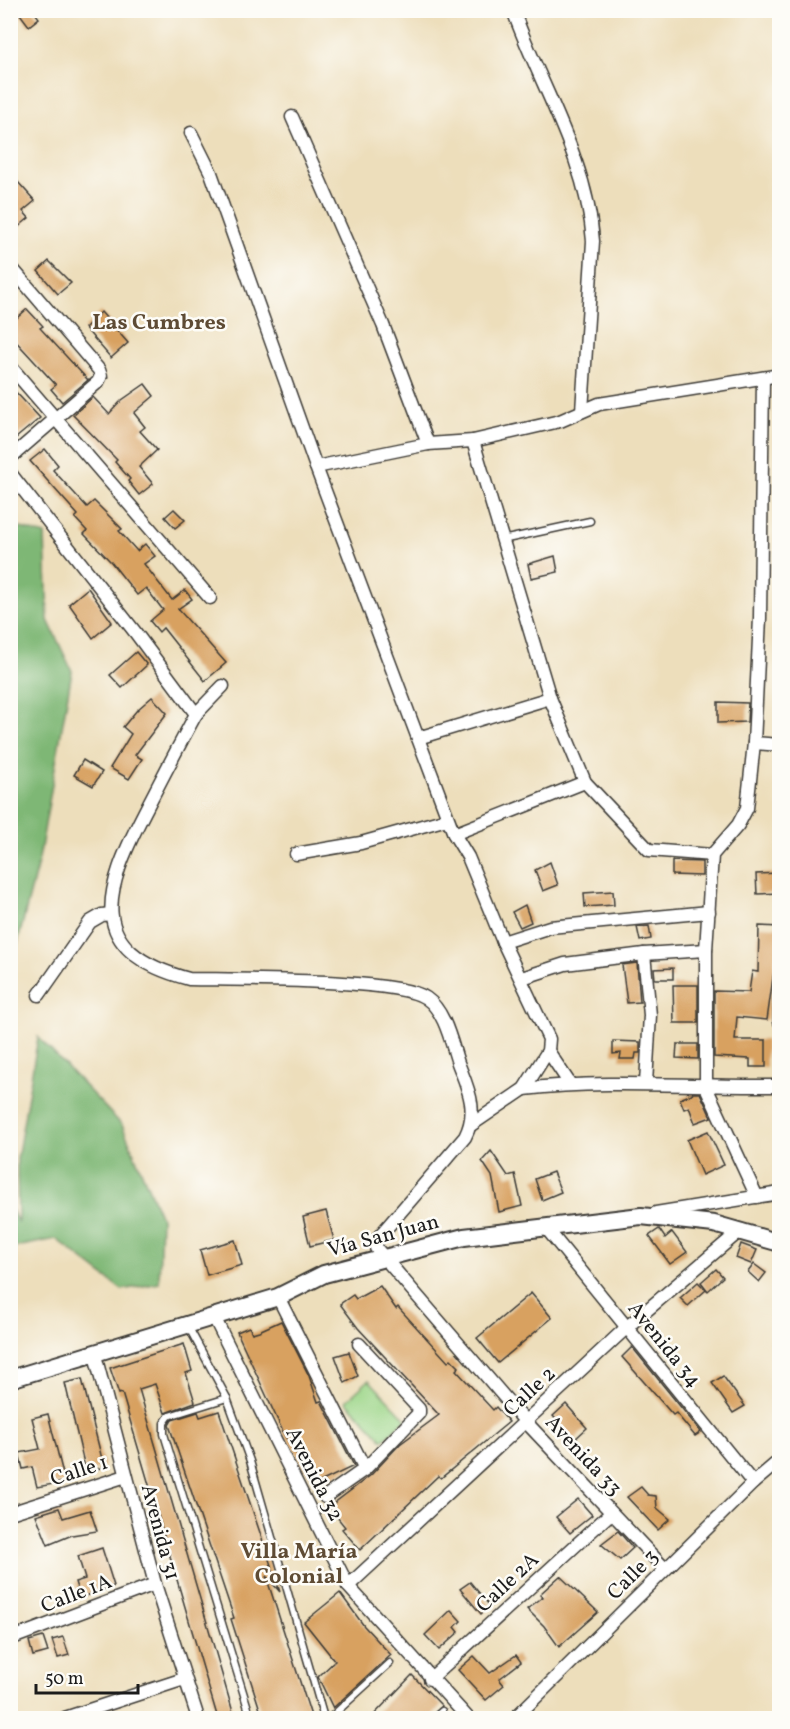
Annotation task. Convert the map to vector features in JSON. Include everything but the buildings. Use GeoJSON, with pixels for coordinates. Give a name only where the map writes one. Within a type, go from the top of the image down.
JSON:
{"type":"FeatureCollection","features":[{"type":"Feature","properties":{"kind":"street"},"geometry":{"type":"LineString","coordinates":[[513,10],[531,58],[554,103],[574,161],[591,222],[593,241],[582,411]]}},
{"type":"Feature","properties":{"kind":"street"},"geometry":{"type":"LineString","coordinates":[[292,117],[383,326],[428,444]]}},
{"type":"Feature","properties":{"kind":"street"},"geometry":{"type":"LineString","coordinates":[[191,133],[211,173],[316,467],[447,819],[472,866],[503,942],[547,1030],[549,1051],[570,1084]]}},
{"type":"Feature","properties":{"kind":"street"},"geometry":{"type":"LineString","coordinates":[[10,266],[99,370],[101,376],[98,382],[10,458]]}},
{"type":"Feature","properties":{"kind":"street"},"geometry":{"type":"LineString","coordinates":[[10,366],[210,598]]}},
{"type":"Feature","properties":{"kind":"street"},"geometry":{"type":"LineString","coordinates":[[316,467],[428,444],[473,441],[561,421],[599,404],[780,375]]}},
{"type":"Feature","properties":{"kind":"street"},"geometry":{"type":"LineString","coordinates":[[757,1197],[706,1087],[706,950],[712,855],[738,825],[747,808],[754,743],[760,618],[763,378]]}},
{"type":"Feature","properties":{"kind":"street"},"geometry":{"type":"LineString","coordinates":[[473,441],[550,698],[585,782],[649,850],[712,855]]}},
{"type":"Feature","properties":{"kind":"street"},"geometry":{"type":"LineString","coordinates":[[10,473],[135,632],[195,714]]}},
{"type":"Feature","properties":{"kind":"street"},"geometry":{"type":"LineString","coordinates":[[223,686],[195,714],[123,855],[114,877],[111,914],[116,933],[133,955],[161,971],[180,976],[384,986],[402,988],[427,998],[444,1022],[472,1101],[471,1125],[465,1137],[377,1239],[376,1248],[382,1257]]}},
{"type":"Feature","properties":{"kind":"street"},"geometry":{"type":"LineString","coordinates":[[418,738],[550,698]]}},
{"type":"Feature","properties":{"kind":"street"},"geometry":{"type":"LineString","coordinates":[[754,743],[780,745]]}},
{"type":"Feature","properties":{"kind":"street"},"geometry":{"type":"LineString","coordinates":[[454,834],[585,782]]}},
{"type":"Feature","properties":{"kind":"street"},"geometry":{"type":"LineString","coordinates":[[296,854],[361,843],[447,819]]}},
{"type":"Feature","properties":{"kind":"street"},"geometry":{"type":"LineString","coordinates":[[503,942],[550,927],[709,912]]}},
{"type":"Feature","properties":{"kind":"street"},"geometry":{"type":"LineString","coordinates":[[39,995],[90,922],[102,915],[111,914]]}},
{"type":"Feature","properties":{"kind":"street"},"geometry":{"type":"LineString","coordinates":[[522,978],[565,964],[644,954],[706,950]]}},
{"type":"Feature","properties":{"kind":"street"},"geometry":{"type":"LineString","coordinates":[[644,954],[650,1015],[646,1083]]}},
{"type":"Feature","properties":{"kind":"street"},"geometry":{"type":"LineString","coordinates":[[780,992],[780,1022]]}},
{"type":"Feature","properties":{"kind":"street"},"geometry":{"type":"LineString","coordinates":[[471,1125],[524,1089],[549,1051]]}},
{"type":"Feature","properties":{"kind":"street"},"geometry":{"type":"LineString","coordinates":[[524,1089],[570,1084],[646,1083],[706,1087],[780,1086]]}},
{"type":"Feature","properties":{"kind":"street"},"geometry":{"type":"LineString","coordinates":[[641,1216],[780,1193]]}},
{"type":"Feature","properties":{"kind":"street","name":"Vía San Juan"},"geometry":{"type":"LineString","coordinates":[[10,1379],[95,1355],[278,1297],[324,1274],[464,1237],[547,1229],[641,1216],[684,1219],[741,1230],[780,1243]]}},
{"type":"Feature","properties":{"kind":"street","name":"Avenida 34"},"geometry":{"type":"LineString","coordinates":[[547,1229],[753,1483]]}},
{"type":"Feature","properties":{"kind":"street","name":"Calle 2"},"geometry":{"type":"LineString","coordinates":[[348,1586],[626,1328],[741,1230]]}},
{"type":"Feature","properties":{"kind":"street","name":"Avenida 33"},"geometry":{"type":"LineString","coordinates":[[382,1257],[525,1421],[665,1569]]}},
{"type":"Feature","properties":{"kind":"street"},"geometry":{"type":"LineString","coordinates":[[278,1297],[365,1469]]}},
{"type":"Feature","properties":{"kind":"street","name":"Avenida 32"},"geometry":{"type":"LineString","coordinates":[[213,1317],[348,1586],[468,1719]]}},
{"type":"Feature","properties":{"kind":"street"},"geometry":{"type":"LineString","coordinates":[[325,1497],[365,1469],[419,1413],[419,1409],[359,1344]]}},
{"type":"Feature","properties":{"kind":"street","name":"Avenida 31"},"geometry":{"type":"LineString","coordinates":[[95,1355],[155,1584],[198,1719]]}},
{"type":"Feature","properties":{"kind":"street","name":"Calle 3"},"geometry":{"type":"LineString","coordinates":[[514,1719],[753,1483],[780,1460]]}},
{"type":"Feature","properties":{"kind":"street","name":"Calle 1"},"geometry":{"type":"LineString","coordinates":[[10,1513],[126,1476]]}},
{"type":"Feature","properties":{"kind":"street","name":"Calle 2A"},"geometry":{"type":"LineString","coordinates":[[430,1679],[610,1513]]}},
{"type":"Feature","properties":{"kind":"street","name":"Calle 1A"},"geometry":{"type":"LineString","coordinates":[[10,1638],[155,1584]]}},
{"type":"Feature","properties":{"kind":"street"},"geometry":{"type":"LineString","coordinates":[[65,1719],[184,1679]]}},
{"type":"Feature","properties":{"kind":"lane"},"geometry":{"type":"LineString","coordinates":[[501,540],[590,521]]}},
{"type":"Feature","properties":{"kind":"lane"},"geometry":{"type":"LineString","coordinates":[[188,1325],[227,1398],[250,1461],[324,1719]]}},
{"type":"Feature","properties":{"kind":"lane"},"geometry":{"type":"LineString","coordinates":[[227,1398],[169,1416],[164,1424],[164,1434],[251,1719]]}},
{"type":"Feature","properties":{"kind":"lane"},"geometry":{"type":"LineString","coordinates":[[330,1719],[390,1663]]}},
{"type":"Feature","properties":{"kind":"lane"},"geometry":{"type":"LineString","coordinates":[[434,1719],[442,1711]]}},
{"type":"Feature","properties":{"kind":"green space"},"geometry":{"type":"Polygon","coordinates":[[[11,525],[45,535],[48,620],[72,671],[39,859],[11,969],[11,525]]]}},
{"type":"Feature","properties":{"kind":"green space"},"geometry":{"type":"Polygon","coordinates":[[[38,1037],[122,1125],[161,1218],[159,1283],[122,1290],[56,1239],[11,1248],[11,1208],[18,1223],[17,1159],[38,1037]]]}},
{"type":"Feature","properties":{"kind":"green space"},"geometry":{"type":"Polygon","coordinates":[[[369,1380],[406,1419],[383,1440],[346,1401],[369,1380]]]}},
{"type":"Feature","properties":{"kind":"district","name":"Las Cumbres"},"geometry":{"type":"Point","coordinates":[159,321]}},
{"type":"Feature","properties":{"kind":"district","name":"Villa María Colonial"},"geometry":{"type":"Point","coordinates":[299,1562]}}]}
